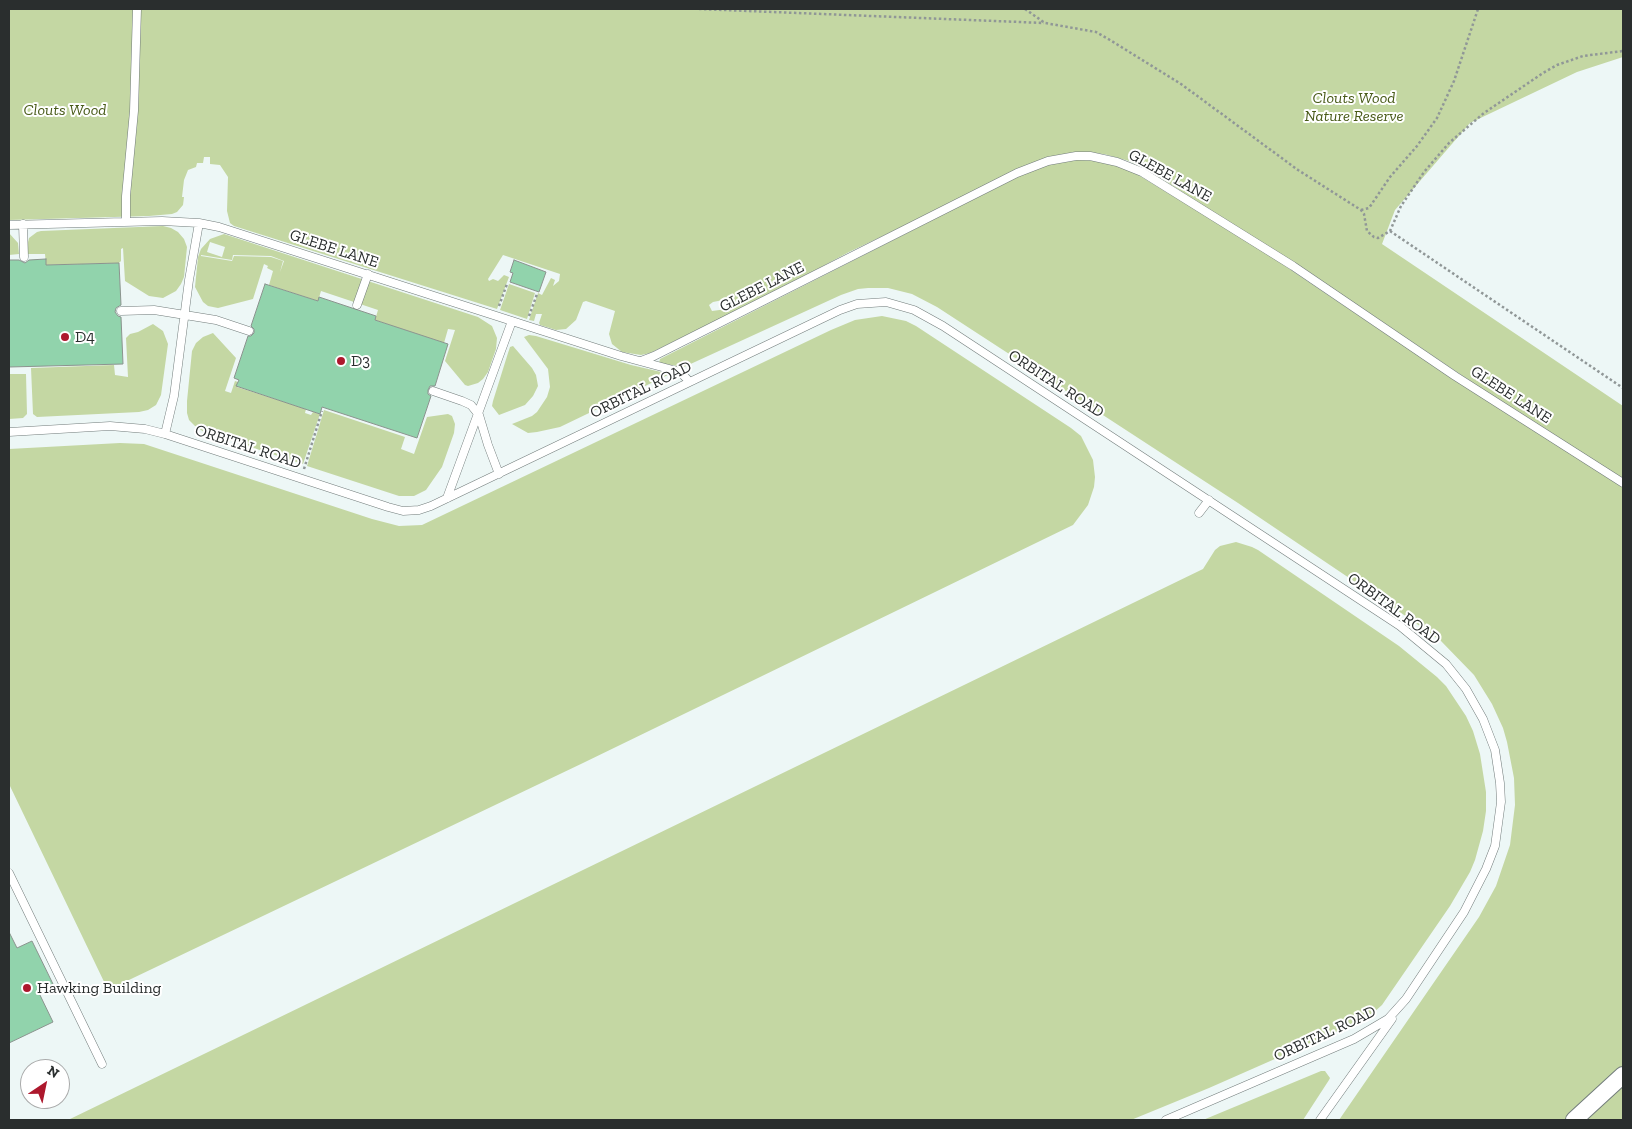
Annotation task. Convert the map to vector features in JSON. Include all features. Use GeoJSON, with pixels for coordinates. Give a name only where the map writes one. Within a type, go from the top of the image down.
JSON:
{"type":"FeatureCollection","features":[{"type":"Feature","properties":{"kind":"street"},"geometry":{"type":"LineString","coordinates":[[1574,1120],[1623,1075]]}},
{"type":"Feature","properties":{"kind":"lane"},"geometry":{"type":"LineString","coordinates":[[126,222],[126,196],[134,111],[137,9]]}},
{"type":"Feature","properties":{"kind":"lane","name":"GLEBE LANE"},"geometry":{"type":"LineString","coordinates":[[641,362],[1017,173],[1048,161],[1076,156],[1090,156],[1117,162],[1142,172],[1294,266],[1447,371],[1623,483]]}},
{"type":"Feature","properties":{"kind":"lane","name":"GLEBE LANE"},"geometry":{"type":"LineString","coordinates":[[9,225],[181,221],[234,230],[526,326],[641,362],[680,372],[689,381]]}},
{"type":"Feature","properties":{"kind":"lane"},"geometry":{"type":"LineString","coordinates":[[165,434],[174,396],[190,271],[199,223]]}},
{"type":"Feature","properties":{"kind":"lane"},"geometry":{"type":"LineString","coordinates":[[22,224],[24,257]]}},
{"type":"Feature","properties":{"kind":"lane"},"geometry":{"type":"LineString","coordinates":[[357,305],[368,274]]}},
{"type":"Feature","properties":{"kind":"lane","name":"ORBITAL ROAD"},"geometry":{"type":"LineString","coordinates":[[9,432],[110,426],[130,427],[165,434],[404,511],[419,510],[499,474],[689,381],[840,310],[857,304],[886,302],[914,310],[943,326],[1400,626],[1446,664],[1466,689],[1483,719],[1495,750],[1501,802],[1495,846],[1486,869],[1464,912],[1406,999],[1388,1019],[1372,1030],[1166,1120]]}},
{"type":"Feature","properties":{"kind":"lane"},"geometry":{"type":"LineString","coordinates":[[121,311],[154,310],[216,320],[250,330]]}},
{"type":"Feature","properties":{"kind":"lane"},"geometry":{"type":"LineString","coordinates":[[447,498],[512,321]]}},
{"type":"Feature","properties":{"kind":"lane"},"geometry":{"type":"LineString","coordinates":[[433,391],[462,400],[471,405],[479,415],[499,474]]}},
{"type":"Feature","properties":{"kind":"lane"},"geometry":{"type":"LineString","coordinates":[[1199,513],[1208,500]]}},
{"type":"Feature","properties":{"kind":"lane"},"geometry":{"type":"LineString","coordinates":[[9,873],[102,1064]]}},
{"type":"Feature","properties":{"kind":"lane"},"geometry":{"type":"LineString","coordinates":[[1320,1120],[1406,999]]}},
{"type":"Feature","properties":{"kind":"path"},"geometry":{"type":"LineString","coordinates":[[698,9],[1045,23],[1090,31],[1110,40],[1205,101],[1298,170],[1360,210],[1364,214],[1367,231],[1378,238],[1390,231],[1401,206],[1424,172],[1449,143],[1478,119],[1543,73],[1557,66],[1583,56],[1623,51]]}},
{"type":"Feature","properties":{"kind":"path"},"geometry":{"type":"LineString","coordinates":[[1025,9],[1045,23]]}},
{"type":"Feature","properties":{"kind":"path"},"geometry":{"type":"LineString","coordinates":[[1360,210],[1369,208],[1390,177],[1417,146],[1437,118],[1454,81],[1478,9]]}},
{"type":"Feature","properties":{"kind":"path"},"geometry":{"type":"LineString","coordinates":[[1390,231],[1623,388]]}},
{"type":"Feature","properties":{"kind":"path"},"geometry":{"type":"LineString","coordinates":[[496,316],[507,284]]}},
{"type":"Feature","properties":{"kind":"path"},"geometry":{"type":"LineString","coordinates":[[526,326],[536,294]]}},
{"type":"Feature","properties":{"kind":"path"},"geometry":{"type":"LineString","coordinates":[[301,479],[322,410]]}},
{"type":"Feature","properties":{"kind":"green space"},"geometry":{"type":"Polygon","coordinates":[[[9,9],[1623,9],[1623,57],[1577,72],[1470,123],[1395,210],[1382,244],[1623,406],[1623,479],[1500,401],[1372,315],[1156,175],[1129,161],[1104,154],[1075,152],[1047,158],[849,252],[762,299],[650,353],[641,355],[622,352],[612,344],[609,334],[615,311],[586,301],[583,302],[576,320],[566,329],[556,330],[540,325],[542,314],[536,314],[534,321],[529,320],[538,293],[542,295],[551,278],[555,280],[553,286],[559,281],[560,274],[503,255],[488,279],[489,281],[493,279],[498,281],[504,275],[509,277],[497,309],[234,226],[230,223],[227,211],[228,177],[220,165],[210,164],[210,157],[204,157],[203,163],[197,163],[196,167],[188,170],[184,180],[183,205],[177,212],[172,214],[9,220],[9,9]],[[723,300],[709,305],[712,311],[727,309],[723,300]]]}},
{"type":"Feature","properties":{"kind":"green space"},"geometry":{"type":"Polygon","coordinates":[[[1077,160],[1104,161],[1135,173],[1257,247],[1383,332],[1623,487],[1623,1120],[1339,1120],[1479,917],[1496,886],[1510,845],[1515,805],[1514,778],[1503,728],[1492,704],[1474,675],[1441,641],[1238,503],[937,307],[912,294],[888,288],[858,289],[684,367],[659,363],[660,359],[1017,177],[1047,165],[1077,160]]]}},
{"type":"Feature","properties":{"kind":"green space"},"geometry":{"type":"Polygon","coordinates":[[[163,226],[178,232],[184,239],[187,247],[184,277],[181,284],[176,291],[163,298],[149,296],[125,281],[123,248],[121,249],[121,261],[119,263],[46,265],[45,254],[28,254],[29,238],[41,231],[163,226]]]}},
{"type":"Feature","properties":{"kind":"green space"},"geometry":{"type":"Polygon","coordinates":[[[9,233],[18,243],[19,254],[9,255],[9,233]]]}},
{"type":"Feature","properties":{"kind":"green space"},"geometry":{"type":"Polygon","coordinates":[[[224,234],[478,317],[492,326],[497,338],[496,349],[488,372],[478,383],[468,386],[465,385],[445,361],[455,330],[448,329],[444,343],[375,320],[378,310],[321,291],[318,301],[269,285],[273,271],[264,264],[253,299],[218,308],[208,306],[203,302],[195,287],[198,257],[201,249],[210,239],[224,234]],[[210,242],[207,252],[222,257],[225,247],[210,242]],[[201,255],[232,261],[234,256],[271,257],[283,261],[280,272],[284,261],[271,256],[233,255],[232,260],[201,255]]]}},
{"type":"Feature","properties":{"kind":"green space"},"geometry":{"type":"Polygon","coordinates":[[[509,284],[535,293],[527,319],[500,310],[509,284]]]}},
{"type":"Feature","properties":{"kind":"green space"},"geometry":{"type":"Polygon","coordinates":[[[882,316],[906,321],[916,326],[1081,436],[1093,460],[1095,477],[1088,505],[1073,525],[583,763],[108,990],[9,784],[9,449],[120,443],[144,444],[372,519],[399,526],[422,525],[831,330],[855,320],[882,316]]]}},
{"type":"Feature","properties":{"kind":"green space"},"geometry":{"type":"Polygon","coordinates":[[[153,324],[163,331],[168,344],[161,395],[156,405],[148,410],[139,412],[37,417],[33,414],[31,368],[114,365],[115,375],[128,377],[126,338],[130,334],[153,324]]]}},
{"type":"Feature","properties":{"kind":"green space"},"geometry":{"type":"Polygon","coordinates":[[[213,333],[236,358],[225,391],[231,393],[235,381],[238,382],[237,387],[306,409],[305,413],[311,415],[313,412],[320,414],[303,464],[204,432],[189,420],[187,401],[192,351],[196,343],[203,337],[213,333]]]}},
{"type":"Feature","properties":{"kind":"green space"},"geometry":{"type":"Polygon","coordinates":[[[529,335],[631,365],[670,374],[560,427],[528,433],[512,424],[537,412],[547,397],[550,387],[548,369],[524,337],[529,335]]]}},
{"type":"Feature","properties":{"kind":"green space"},"geometry":{"type":"Polygon","coordinates":[[[513,346],[532,368],[536,375],[538,386],[533,396],[525,405],[499,415],[492,406],[493,401],[510,347],[513,346]]]}},
{"type":"Feature","properties":{"kind":"green space"},"geometry":{"type":"Polygon","coordinates":[[[9,374],[26,374],[27,414],[23,418],[9,419],[9,374]]]}},
{"type":"Feature","properties":{"kind":"green space"},"geometry":{"type":"Polygon","coordinates":[[[324,410],[405,437],[401,449],[414,454],[427,417],[448,414],[452,416],[455,424],[454,433],[442,467],[426,490],[414,496],[399,496],[307,466],[324,410]]]}},
{"type":"Feature","properties":{"kind":"green space"},"geometry":{"type":"Polygon","coordinates":[[[1236,542],[1258,550],[1399,646],[1437,677],[1446,686],[1466,716],[1480,754],[1486,792],[1486,811],[1483,831],[1470,872],[1450,906],[1382,1005],[1373,1013],[1352,1025],[1131,1120],[68,1120],[1203,569],[1215,550],[1220,546],[1236,542]]]}},
{"type":"Feature","properties":{"kind":"green space"},"geometry":{"type":"Polygon","coordinates":[[[1325,1071],[1330,1078],[1303,1120],[1203,1120],[1325,1071]]]}},
{"type":"Feature","properties":{"kind":"building","name":"D4"},"geometry":{"type":"Polygon","coordinates":[[[46,259],[46,265],[119,263],[121,305],[116,308],[115,312],[121,317],[123,364],[9,367],[9,260],[19,260],[25,263],[29,260],[46,259]]]}},
{"type":"Feature","properties":{"kind":"building"},"geometry":{"type":"Polygon","coordinates":[[[514,260],[546,272],[539,292],[510,282],[513,273],[510,272],[514,260]]]}},
{"type":"Feature","properties":{"kind":"building","name":"D3"},"geometry":{"type":"Polygon","coordinates":[[[265,284],[318,301],[319,297],[376,316],[375,320],[448,344],[435,386],[430,386],[428,390],[428,394],[431,396],[417,438],[322,407],[320,414],[236,386],[239,380],[234,378],[248,336],[254,333],[254,329],[251,326],[265,284]]]}},
{"type":"Feature","properties":{"kind":"building","name":"Hawking Building"},"geometry":{"type":"Polygon","coordinates":[[[9,932],[17,948],[32,941],[53,984],[38,991],[53,1022],[9,1043],[9,932]]]}},
{"type":"Feature","properties":{"kind":"place","name":"D4"},"geometry":{"type":"Point","coordinates":[65,337]}},
{"type":"Feature","properties":{"kind":"place","name":"D3"},"geometry":{"type":"Point","coordinates":[341,361]}},
{"type":"Feature","properties":{"kind":"place","name":"Hawking Building"},"geometry":{"type":"Point","coordinates":[27,988]}},
{"type":"Feature","properties":{"kind":"park label","name":"Clouts Wood Nature Reserve"},"geometry":{"type":"Point","coordinates":[1354,107]}},
{"type":"Feature","properties":{"kind":"park label","name":"Clouts Wood"},"geometry":{"type":"Point","coordinates":[65,110]}}]}
